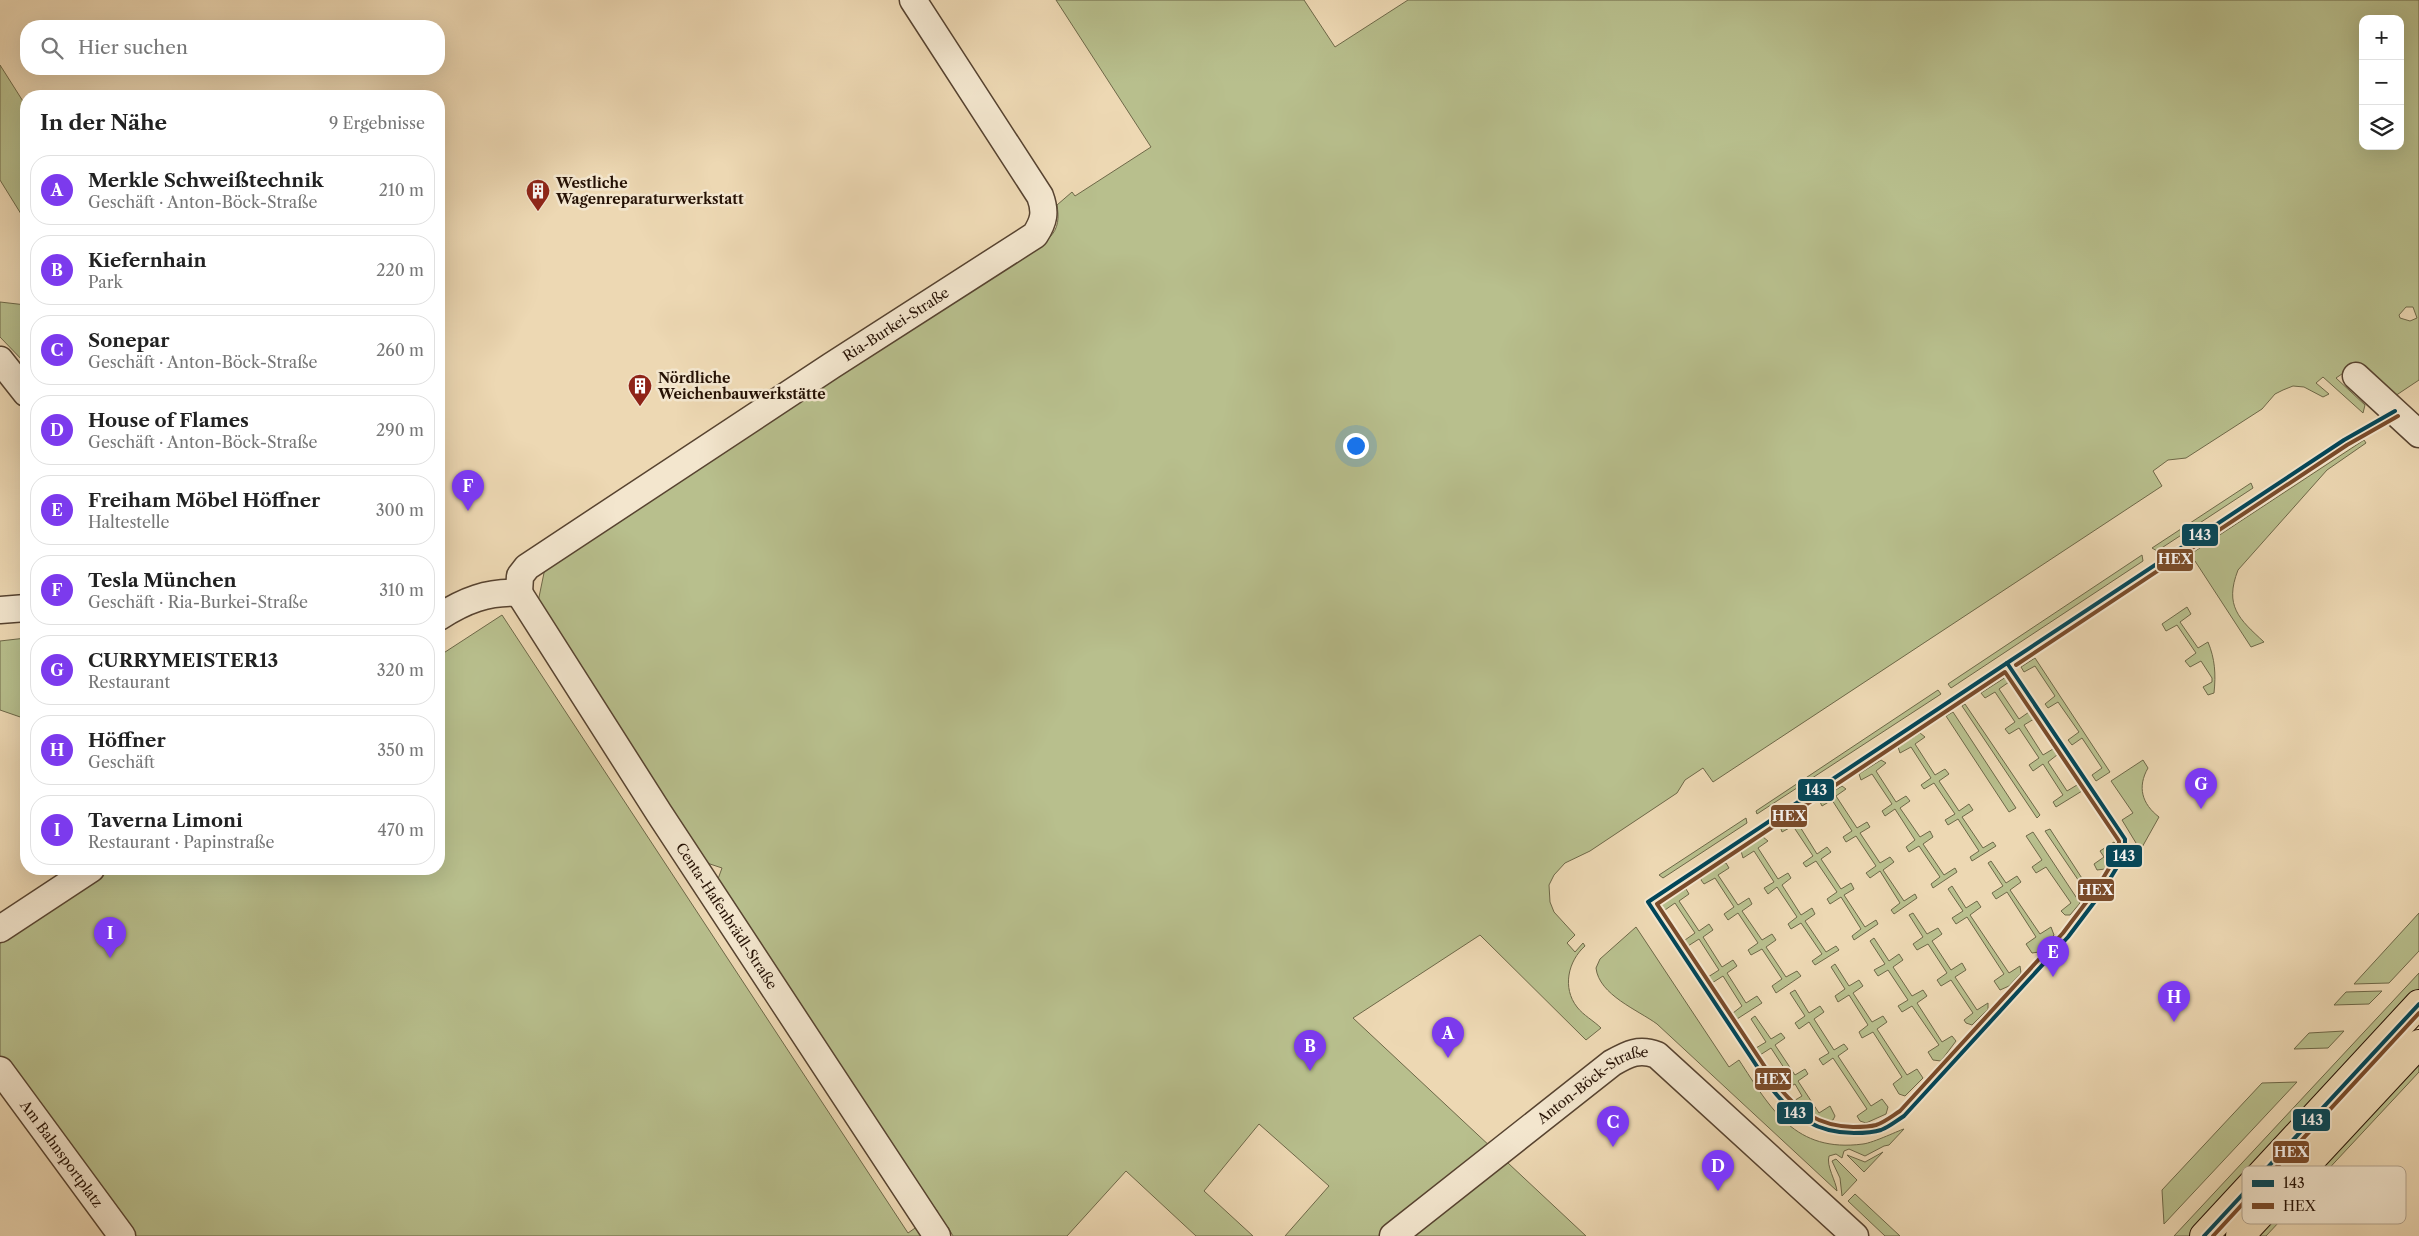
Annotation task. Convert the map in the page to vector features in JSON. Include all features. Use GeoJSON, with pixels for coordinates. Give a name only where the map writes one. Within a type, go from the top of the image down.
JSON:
{"type":"FeatureCollection","features":[{"type":"Feature","properties":{"kind":"main road"},"geometry":{"type":"LineString","coordinates":[[2269,1166],[2419,1004]]}},
{"type":"Feature","properties":{"kind":"main road"},"geometry":{"type":"LineString","coordinates":[[2305,1166],[2419,1044]]}},
{"type":"Feature","properties":{"kind":"main road"},"geometry":{"type":"LineString","coordinates":[[2204,1236],[2242,1195]]}},
{"type":"Feature","properties":{"kind":"main road"},"geometry":{"type":"LineString","coordinates":[[2240,1236],[2251,1224]]}},
{"type":"Feature","properties":{"kind":"street","name":"Ria-Burkei-Straße"},"geometry":{"type":"LineString","coordinates":[[519,593],[520,576],[528,567],[831,366],[1035,235],[1043,223],[1045,208],[1040,196],[913,0]]}},
{"type":"Feature","properties":{"kind":"street"},"geometry":{"type":"LineString","coordinates":[[0,360],[20,385]]}},
{"type":"Feature","properties":{"kind":"street"},"geometry":{"type":"LineString","coordinates":[[2356,376],[2419,434]]}},
{"type":"Feature","properties":{"kind":"street"},"geometry":{"type":"LineString","coordinates":[[445,613],[461,602],[496,593],[519,593]]}},
{"type":"Feature","properties":{"kind":"street","name":"Centa-Hafenbrädl-Straße"},"geometry":{"type":"LineString","coordinates":[[519,593],[659,813],[933,1230]]}},
{"type":"Feature","properties":{"kind":"street"},"geometry":{"type":"LineString","coordinates":[[0,610],[20,608]]}},
{"type":"Feature","properties":{"kind":"street"},"geometry":{"type":"LineString","coordinates":[[0,929],[82,875]]}},
{"type":"Feature","properties":{"kind":"street","name":"Anton-Böck-Straße"},"geometry":{"type":"LineString","coordinates":[[1393,1236],[1612,1063],[1636,1051],[1646,1051],[1657,1055],[1855,1236]]}},
{"type":"Feature","properties":{"kind":"street","name":"Am Bahnsportplatz"},"geometry":{"type":"LineString","coordinates":[[0,1070],[122,1236]]}},
{"type":"Feature","properties":{"kind":"green space"},"geometry":{"type":"Polygon","coordinates":[[[1056,0],[1304,0],[1335,47],[1408,0],[2419,0],[2419,380],[2395,396],[2358,363],[2336,378],[2365,405],[2363,413],[2323,377],[2316,383],[2329,394],[2323,397],[2304,387],[2293,386],[2275,394],[2262,409],[2186,458],[2168,460],[2153,471],[2162,486],[1713,782],[1703,768],[1685,780],[1677,793],[1590,851],[1565,863],[1554,875],[1549,885],[1550,902],[1554,912],[1575,935],[1567,943],[1575,952],[1583,943],[1585,946],[1574,959],[1568,983],[1572,1000],[1577,1007],[1601,1028],[1586,1040],[1480,935],[1353,1018],[1586,1236],[1285,1236],[1329,1186],[1259,1124],[1204,1191],[1253,1236],[1196,1236],[1126,1171],[1067,1236],[953,1236],[948,1227],[934,1236],[123,1236],[0,1079],[0,938],[98,875],[445,875],[445,652],[502,615],[908,1233],[938,1212],[901,1161],[718,879],[722,868],[707,863],[538,602],[545,568],[915,323],[1049,238],[1058,223],[1057,205],[1072,192],[1075,196],[1151,147],[1056,0]],[[2406,307],[2399,315],[2400,318],[2410,321],[2417,318],[2413,307],[2406,307]]]}},
{"type":"Feature","properties":{"kind":"green space"},"geometry":{"type":"Polygon","coordinates":[[[0,65],[20,97],[20,212],[0,180],[0,65]]]}},
{"type":"Feature","properties":{"kind":"green space"},"geometry":{"type":"Polygon","coordinates":[[[0,302],[20,304],[20,358],[0,337],[0,302]]]}},
{"type":"Feature","properties":{"kind":"green space"},"geometry":{"type":"Polygon","coordinates":[[[2364,440],[2366,443],[2327,470],[2238,570],[2234,582],[2233,603],[2241,619],[2264,642],[2251,647],[2195,561],[2185,567],[2180,561],[2364,440]]]}},
{"type":"Feature","properties":{"kind":"green space"},"geometry":{"type":"Polygon","coordinates":[[[2251,483],[2253,488],[2157,551],[2152,548],[2251,483]]]}},
{"type":"Feature","properties":{"kind":"green space"},"geometry":{"type":"Polygon","coordinates":[[[2142,555],[2143,561],[1951,688],[1948,684],[2142,555]]]}},
{"type":"Feature","properties":{"kind":"green space"},"geometry":{"type":"Polygon","coordinates":[[[2187,607],[2191,614],[2180,622],[2198,648],[2208,642],[2214,661],[2214,693],[2208,695],[2203,687],[2212,682],[2212,678],[2201,661],[2190,667],[2185,661],[2196,653],[2177,625],[2166,631],[2162,624],[2187,607]]]}},
{"type":"Feature","properties":{"kind":"green space"},"geometry":{"type":"Polygon","coordinates":[[[20,639],[20,717],[0,710],[0,641],[20,639]]]}},
{"type":"Feature","properties":{"kind":"green space"},"geometry":{"type":"Polygon","coordinates":[[[2035,658],[2110,772],[2096,781],[2092,775],[2102,768],[2082,738],[2072,745],[2068,740],[2079,732],[2058,702],[2048,708],[2045,704],[2055,696],[2035,666],[2024,672],[2021,667],[2035,658]]]}},
{"type":"Feature","properties":{"kind":"green space"},"geometry":{"type":"Polygon","coordinates":[[[2006,677],[2009,682],[1999,689],[2019,719],[2029,712],[2034,719],[2024,725],[2043,755],[2053,749],[2057,755],[2048,762],[2067,791],[2077,785],[2082,791],[2056,807],[2053,802],[2063,795],[2043,764],[2033,771],[2029,765],[2039,758],[2019,728],[2009,734],[2005,729],[2015,722],[1995,692],[1985,698],[1981,693],[2006,677]]]}},
{"type":"Feature","properties":{"kind":"green space"},"geometry":{"type":"Polygon","coordinates":[[[1938,690],[1941,694],[1757,814],[1756,811],[1938,690]]]}},
{"type":"Feature","properties":{"kind":"green space"},"geometry":{"type":"Polygon","coordinates":[[[1965,704],[2040,815],[2037,818],[1962,706],[1965,704]]]}},
{"type":"Feature","properties":{"kind":"green space"},"geometry":{"type":"Polygon","coordinates":[[[1953,712],[2016,808],[2009,812],[1946,716],[1953,712]]]}},
{"type":"Feature","properties":{"kind":"green space"},"geometry":{"type":"Polygon","coordinates":[[[1920,733],[1925,737],[1915,744],[1935,775],[1945,769],[1949,774],[1939,781],[1959,811],[1969,804],[1973,810],[1962,817],[1983,848],[1993,842],[1996,846],[1972,861],[1970,857],[1979,851],[1958,819],[1948,825],[1945,820],[1955,814],[1934,783],[1924,789],[1921,785],[1931,778],[1911,747],[1900,753],[1898,747],[1920,733]]]}},
{"type":"Feature","properties":{"kind":"green space"},"geometry":{"type":"Polygon","coordinates":[[[1881,760],[1886,763],[1876,771],[1896,802],[1906,796],[1910,801],[1900,808],[1920,837],[1930,831],[1933,837],[1923,844],[1944,875],[1955,868],[1957,872],[1933,888],[1931,884],[1940,877],[1919,846],[1909,852],[1906,847],[1915,840],[1895,809],[1885,816],[1882,811],[1892,804],[1872,774],[1861,780],[1859,774],[1881,760]]]}},
{"type":"Feature","properties":{"kind":"green space"},"geometry":{"type":"Polygon","coordinates":[[[2143,760],[2148,768],[2143,782],[2143,795],[2149,807],[2159,817],[2136,858],[2136,843],[2122,820],[2133,813],[2111,781],[2143,760]]]}},
{"type":"Feature","properties":{"kind":"green space"},"geometry":{"type":"Polygon","coordinates":[[[1842,786],[1846,789],[1836,796],[1857,828],[1867,822],[1870,827],[1860,833],[1880,863],[1890,857],[1894,862],[1883,870],[1904,901],[1915,894],[1917,898],[1894,914],[1891,910],[1900,903],[1880,871],[1870,878],[1866,873],[1876,866],[1856,836],[1846,842],[1843,837],[1852,831],[1832,800],[1822,806],[1819,800],[1842,786]]]}},
{"type":"Feature","properties":{"kind":"green space"},"geometry":{"type":"Polygon","coordinates":[[[1802,812],[1807,816],[1797,822],[1817,854],[1827,847],[1831,852],[1821,859],[1841,889],[1851,883],[1854,889],[1844,895],[1865,927],[1876,920],[1878,924],[1854,940],[1852,936],[1861,929],[1841,897],[1830,904],[1827,899],[1837,892],[1816,861],[1806,867],[1803,863],[1813,856],[1793,826],[1782,832],[1780,826],[1802,812]]]}},
{"type":"Feature","properties":{"kind":"green space"},"geometry":{"type":"Polygon","coordinates":[[[1746,818],[1747,823],[1663,878],[1659,875],[1746,818]]]}},
{"type":"Feature","properties":{"kind":"green space"},"geometry":{"type":"Polygon","coordinates":[[[2050,829],[2087,886],[2087,893],[2045,831],[2050,829]]]}},
{"type":"Feature","properties":{"kind":"green space"},"geometry":{"type":"Polygon","coordinates":[[[2033,832],[2080,903],[2070,915],[2065,915],[2061,911],[2071,903],[2046,867],[2036,873],[2032,867],[2042,860],[2026,836],[2033,832]]]}},
{"type":"Feature","properties":{"kind":"green space"},"geometry":{"type":"Polygon","coordinates":[[[1763,837],[1768,841],[1758,848],[1778,879],[1788,873],[1791,878],[1782,885],[1801,915],[1812,908],[1815,914],[1805,921],[1826,952],[1836,946],[1839,950],[1815,965],[1812,961],[1822,954],[1801,923],[1791,929],[1788,924],[1797,917],[1777,887],[1768,894],[1764,888],[1774,882],[1754,851],[1743,858],[1741,851],[1763,837]]]}},
{"type":"Feature","properties":{"kind":"green space"},"geometry":{"type":"Polygon","coordinates":[[[2114,842],[2119,849],[2105,869],[2097,870],[2094,864],[2104,857],[2100,851],[2114,842]]]}},
{"type":"Feature","properties":{"kind":"green space"},"geometry":{"type":"Polygon","coordinates":[[[1991,861],[2006,883],[2017,876],[2021,882],[2010,890],[2040,934],[2051,927],[2054,935],[2039,952],[2032,953],[2026,944],[2036,937],[2007,892],[1996,899],[1992,893],[2003,886],[1988,863],[1991,861]]]}},
{"type":"Feature","properties":{"kind":"green space"},"geometry":{"type":"Polygon","coordinates":[[[1722,863],[1726,863],[1729,868],[1718,875],[1738,905],[1749,898],[1752,904],[1742,911],[1762,940],[1772,934],[1776,940],[1766,947],[1786,977],[1797,971],[1801,976],[1776,993],[1772,986],[1782,979],[1762,949],[1751,955],[1748,950],[1758,943],[1738,913],[1728,920],[1724,914],[1734,907],[1715,878],[1704,884],[1701,880],[1701,877],[1722,863]]]}},
{"type":"Feature","properties":{"kind":"green space"},"geometry":{"type":"Polygon","coordinates":[[[1952,886],[1966,908],[1977,901],[1981,907],[1970,915],[2009,973],[2020,966],[2021,973],[2009,986],[2000,990],[1994,981],[2004,974],[1967,917],[1956,924],[1952,918],[1963,911],[1948,889],[1952,886]]]}},
{"type":"Feature","properties":{"kind":"green space"},"geometry":{"type":"Polygon","coordinates":[[[1686,889],[1689,894],[1679,901],[1699,931],[1709,924],[1713,930],[1703,937],[1722,967],[1733,960],[1737,966],[1727,973],[1746,1003],[1757,996],[1762,1003],[1737,1019],[1733,1013],[1742,1006],[1723,976],[1712,983],[1708,977],[1719,970],[1699,939],[1688,946],[1685,940],[1695,933],[1675,903],[1665,910],[1661,904],[1686,889]]]}},
{"type":"Feature","properties":{"kind":"green space"},"geometry":{"type":"Polygon","coordinates":[[[1913,913],[1927,934],[1938,928],[1942,934],[1932,941],[1951,970],[1962,963],[1966,970],[1955,977],[1977,1010],[1988,1003],[1988,1009],[1972,1025],[1964,1020],[1973,1013],[1951,980],[1941,986],[1937,980],[1947,973],[1928,944],[1917,950],[1913,944],[1923,937],[1909,915],[1913,913]]]}},
{"type":"Feature","properties":{"kind":"green space"},"geometry":{"type":"Polygon","coordinates":[[[2419,913],[2419,951],[2389,983],[2354,984],[2419,913]]]}},
{"type":"Feature","properties":{"kind":"green space"},"geometry":{"type":"Polygon","coordinates":[[[1636,927],[1729,1067],[1739,1060],[1762,1095],[1787,1124],[1819,1142],[1839,1145],[1868,1143],[1904,1129],[1889,1145],[1865,1156],[1849,1149],[1844,1151],[1842,1158],[1836,1154],[1829,1156],[1828,1160],[1837,1191],[1657,1024],[1620,1001],[1604,986],[1596,968],[1600,959],[1636,927]]]}},
{"type":"Feature","properties":{"kind":"green space"},"geometry":{"type":"Polygon","coordinates":[[[1874,938],[1889,961],[1899,954],[1903,960],[1893,967],[1912,996],[1923,990],[1927,996],[1917,1003],[1942,1042],[1952,1036],[1956,1041],[1941,1061],[1933,1060],[1928,1052],[1939,1045],[1912,1006],[1902,1012],[1898,1006],[1908,1000],[1888,970],[1878,976],[1874,970],[1885,964],[1870,941],[1874,938]]]}},
{"type":"Feature","properties":{"kind":"green space"},"geometry":{"type":"Polygon","coordinates":[[[1835,964],[1849,986],[1859,980],[1863,986],[1853,993],[1872,1022],[1883,1016],[1887,1022],[1877,1029],[1907,1075],[1917,1069],[1923,1078],[1905,1096],[1899,1094],[1893,1084],[1902,1077],[1873,1032],[1862,1038],[1859,1032],[1868,1025],[1849,995],[1838,1002],[1835,996],[1845,989],[1831,967],[1835,964]]]}},
{"type":"Feature","properties":{"kind":"green space"},"geometry":{"type":"Polygon","coordinates":[[[2419,973],[2419,989],[2254,1166],[2242,1166],[2242,1179],[2189,1236],[2174,1236],[2419,973]]]}},
{"type":"Feature","properties":{"kind":"green space"},"geometry":{"type":"Polygon","coordinates":[[[1795,990],[1809,1013],[1820,1006],[1824,1012],[1814,1019],[1834,1050],[1844,1044],[1848,1049],[1838,1056],[1871,1106],[1882,1099],[1888,1107],[1886,1114],[1866,1123],[1860,1121],[1857,1116],[1867,1109],[1833,1058],[1823,1065],[1819,1059],[1829,1053],[1809,1022],[1799,1029],[1795,1023],[1805,1016],[1790,993],[1795,990]]]}},
{"type":"Feature","properties":{"kind":"green space"},"geometry":{"type":"Polygon","coordinates":[[[2382,991],[2369,1004],[2334,1005],[2346,992],[2382,991]]]}},
{"type":"Feature","properties":{"kind":"green space"},"geometry":{"type":"Polygon","coordinates":[[[1755,1016],[1771,1039],[1781,1033],[1785,1038],[1775,1045],[1795,1075],[1805,1069],[1808,1074],[1798,1081],[1819,1113],[1830,1106],[1835,1116],[1833,1120],[1822,1121],[1817,1119],[1792,1102],[1802,1096],[1795,1084],[1784,1090],[1780,1084],[1790,1077],[1771,1048],[1760,1055],[1756,1048],[1766,1042],[1751,1019],[1755,1016]]]}},
{"type":"Feature","properties":{"kind":"green space"},"geometry":{"type":"Polygon","coordinates":[[[2344,1031],[2328,1048],[2294,1049],[2309,1033],[2344,1031]]]}},
{"type":"Feature","properties":{"kind":"green space"},"geometry":{"type":"Polygon","coordinates":[[[2419,1056],[2419,1072],[2331,1166],[2317,1166],[2419,1056]]]}},
{"type":"Feature","properties":{"kind":"green space"},"geometry":{"type":"Polygon","coordinates":[[[2297,1082],[2164,1224],[2162,1190],[2262,1083],[2297,1082]]]}},
{"type":"Feature","properties":{"kind":"green space"},"geometry":{"type":"Polygon","coordinates":[[[1883,1152],[1864,1172],[1847,1155],[1865,1162],[1883,1152]]]}},
{"type":"Feature","properties":{"kind":"green space"},"geometry":{"type":"Polygon","coordinates":[[[1836,1159],[1857,1180],[1842,1196],[1840,1178],[1832,1161],[1836,1159]]]}},
{"type":"Feature","properties":{"kind":"green space"},"geometry":{"type":"Polygon","coordinates":[[[1855,1194],[1900,1236],[1885,1236],[1848,1201],[1855,1194]]]}},
{"type":"Feature","properties":{"kind":"green space"},"geometry":{"type":"Polygon","coordinates":[[[2263,1224],[2277,1224],[2266,1236],[2252,1236],[2263,1224]]]}},
{"type":"Feature","properties":{"kind":"transit line","name":"143"},"geometry":{"type":"LineString","coordinates":[[2007,663],[2344,440],[2395,411]]}},
{"type":"Feature","properties":{"kind":"transit line","name":"HEX"},"geometry":{"type":"LineString","coordinates":[[2016,665],[2347,445],[2398,416]]}},
{"type":"Feature","properties":{"kind":"transit line","name":"143"},"geometry":{"type":"LineString","coordinates":[[2007,663],[2125,839],[2125,854],[2102,892],[2068,937],[1904,1116],[1884,1129],[1871,1132],[1841,1132],[1807,1122],[1789,1108],[1772,1089],[1648,902],[2007,663]]}},
{"type":"Feature","properties":{"kind":"transit line","name":"HEX"},"geometry":{"type":"LineString","coordinates":[[2005,672],[2119,841],[2119,852],[2097,888],[2063,933],[1900,1111],[1882,1122],[1868,1127],[1841,1126],[1819,1120],[1801,1109],[1777,1085],[1657,904],[2005,672]]}},
{"type":"Feature","properties":{"kind":"transit line","name":"143"},"geometry":{"type":"LineString","coordinates":[[2269,1166],[2419,1004]]}},
{"type":"Feature","properties":{"kind":"transit line","name":"HEX"},"geometry":{"type":"LineString","coordinates":[[2278,1166],[2419,1013]]}},
{"type":"Feature","properties":{"kind":"transit line","name":"143"},"geometry":{"type":"LineString","coordinates":[[2204,1236],[2242,1195]]}},
{"type":"Feature","properties":{"kind":"transit line","name":"HEX"},"geometry":{"type":"LineString","coordinates":[[2213,1236],[2242,1205]]}},
{"type":"Feature","properties":{"kind":"place","name":"Westliche Wagenreparaturwerkstatt"},"geometry":{"type":"Point","coordinates":[538,212]}},
{"type":"Feature","properties":{"kind":"place","name":"Nördliche Weichenbauwerkstätte"},"geometry":{"type":"Point","coordinates":[640,407]}},
{"type":"Feature","properties":{"kind":"place","name":"Tesla München"},"geometry":{"type":"Point","coordinates":[468,511]}},
{"type":"Feature","properties":{"kind":"place","name":"CURRYMEISTER13"},"geometry":{"type":"Point","coordinates":[2201,809]}},
{"type":"Feature","properties":{"kind":"place","name":"Taverna Limoni"},"geometry":{"type":"Point","coordinates":[110,958]}},
{"type":"Feature","properties":{"kind":"place","name":"Freiham Möbel Höffner"},"geometry":{"type":"Point","coordinates":[2053,977]}},
{"type":"Feature","properties":{"kind":"place","name":"Höffner"},"geometry":{"type":"Point","coordinates":[2174,1022]}},
{"type":"Feature","properties":{"kind":"place","name":"Merkle Schweißtechnik"},"geometry":{"type":"Point","coordinates":[1448,1058]}},
{"type":"Feature","properties":{"kind":"place","name":"Kiefernhain"},"geometry":{"type":"Point","coordinates":[1310,1071]}},
{"type":"Feature","properties":{"kind":"place","name":"Sonepar"},"geometry":{"type":"Point","coordinates":[1613,1147]}},
{"type":"Feature","properties":{"kind":"place","name":"House of Flames"},"geometry":{"type":"Point","coordinates":[1718,1191]}}]}
